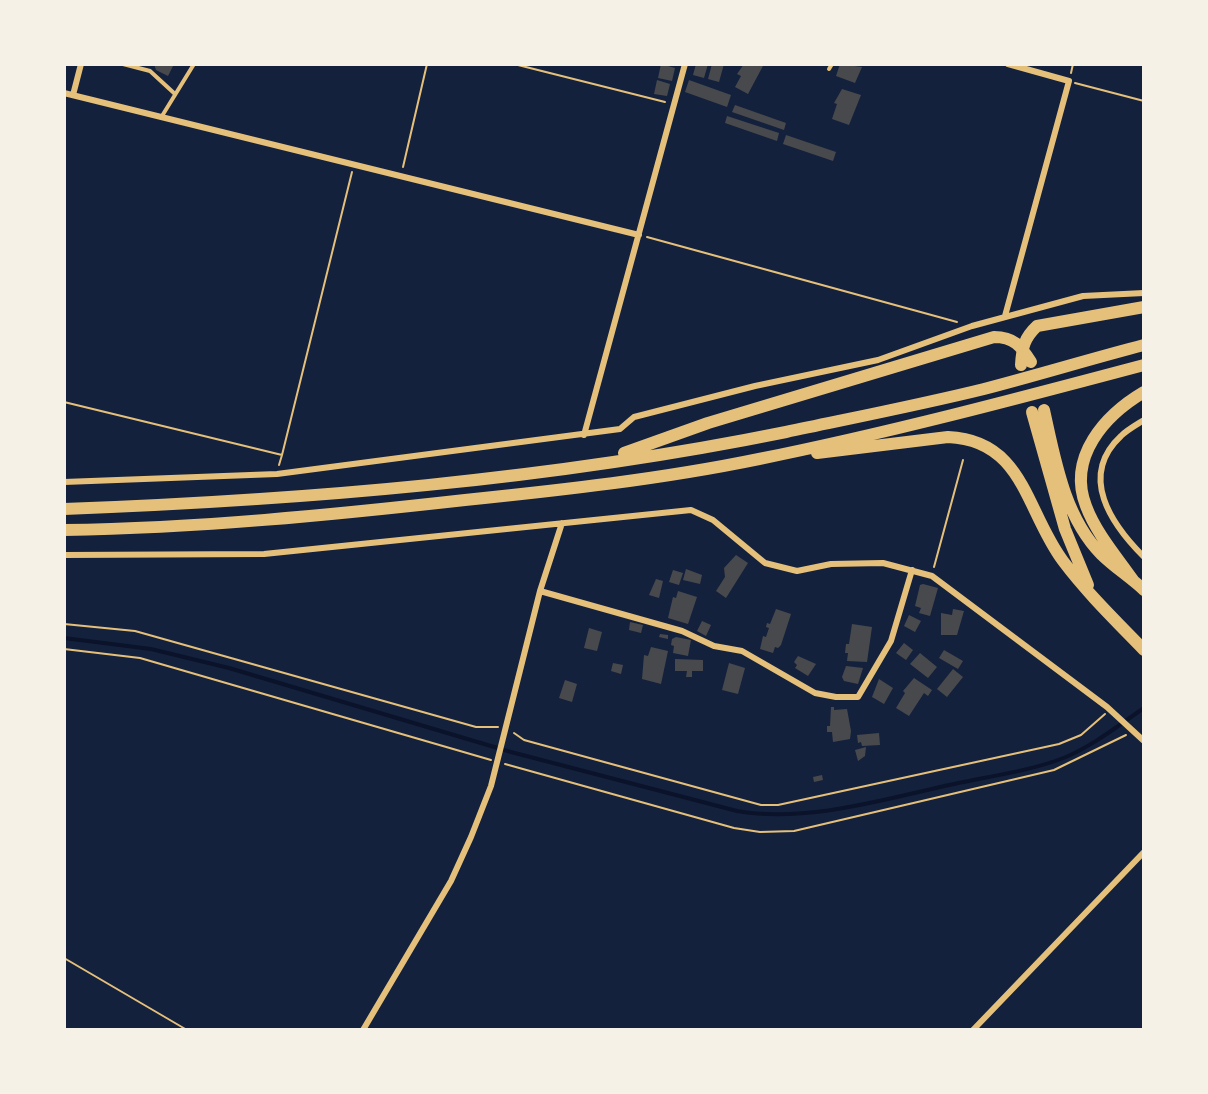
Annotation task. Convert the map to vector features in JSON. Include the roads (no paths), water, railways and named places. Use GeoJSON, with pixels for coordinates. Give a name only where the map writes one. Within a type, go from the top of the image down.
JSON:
{"type":"FeatureCollection","features":[{"type":"Feature","properties":{"kind":"highway"},"geometry":{"type":"LineString","coordinates":[[1026,364],[1022,347],[1028,334],[1037,326],[1049,322],[1143,307]]}},
{"type":"Feature","properties":{"kind":"highway"},"geometry":{"type":"LineString","coordinates":[[594,464],[708,423],[994,337],[1005,337],[1022,347]]}},
{"type":"Feature","properties":{"kind":"highway"},"geometry":{"type":"LineString","coordinates":[[64,508],[222,502],[340,493],[594,464],[830,422],[982,389],[1143,345]]}},
{"type":"Feature","properties":{"kind":"highway"},"geometry":{"type":"LineString","coordinates":[[757,460],[987,407],[1143,365]]}},
{"type":"Feature","properties":{"kind":"highway"},"geometry":{"type":"LineString","coordinates":[[1133,580],[1094,523],[1085,504],[1082,473],[1090,442],[1101,425],[1114,411],[1143,392]]}},
{"type":"Feature","properties":{"kind":"highway"},"geometry":{"type":"LineString","coordinates":[[1093,597],[1065,529],[1038,411],[1071,509],[1102,554],[1143,590]]}},
{"type":"Feature","properties":{"kind":"highway"},"geometry":{"type":"LineString","coordinates":[[64,530],[223,525],[356,513],[948,437],[975,441],[990,448],[1014,471],[1052,545],[1093,597],[1143,650]]}},
{"type":"Feature","properties":{"kind":"street"},"geometry":{"type":"LineString","coordinates":[[73,95],[81,64]]}},
{"type":"Feature","properties":{"kind":"street"},"geometry":{"type":"LineString","coordinates":[[584,435],[685,64]]}},
{"type":"Feature","properties":{"kind":"street"},"geometry":{"type":"LineString","coordinates":[[1005,315],[1069,81],[1008,64]]}},
{"type":"Feature","properties":{"kind":"street"},"geometry":{"type":"LineString","coordinates":[[64,93],[639,235]]}},
{"type":"Feature","properties":{"kind":"street"},"geometry":{"type":"LineString","coordinates":[[64,482],[277,474],[620,429],[634,417],[755,386],[878,360],[1005,315],[1083,296],[1143,293]]}},
{"type":"Feature","properties":{"kind":"street"},"geometry":{"type":"LineString","coordinates":[[1143,420],[1120,436],[1104,458],[1100,482],[1106,509],[1143,557]]}},
{"type":"Feature","properties":{"kind":"street"},"geometry":{"type":"LineString","coordinates":[[64,555],[264,554],[691,510],[713,520],[765,563],[797,571],[831,564],[883,562],[932,576],[1110,710],[1143,741]]}},
{"type":"Feature","properties":{"kind":"street"},"geometry":{"type":"LineString","coordinates":[[363,1029],[451,881],[471,837],[491,786],[540,591],[562,522]]}},
{"type":"Feature","properties":{"kind":"street"},"geometry":{"type":"LineString","coordinates":[[540,591],[682,631],[714,646],[742,651],[815,693],[836,697],[858,696],[891,641],[912,570]]}},
{"type":"Feature","properties":{"kind":"street"},"geometry":{"type":"LineString","coordinates":[[973,1029],[1143,852]]}},
{"type":"Feature","properties":{"kind":"lane"},"geometry":{"type":"LineString","coordinates":[[123,64],[150,71],[176,94]]}},
{"type":"Feature","properties":{"kind":"lane"},"geometry":{"type":"LineString","coordinates":[[162,116],[194,64]]}},
{"type":"Feature","properties":{"kind":"waterway"},"geometry":{"type":"LineString","coordinates":[[64,638],[151,649],[229,668],[511,752],[737,811],[764,814],[819,812],[846,808],[1039,766],[1086,747],[1144,708]]}}]}
